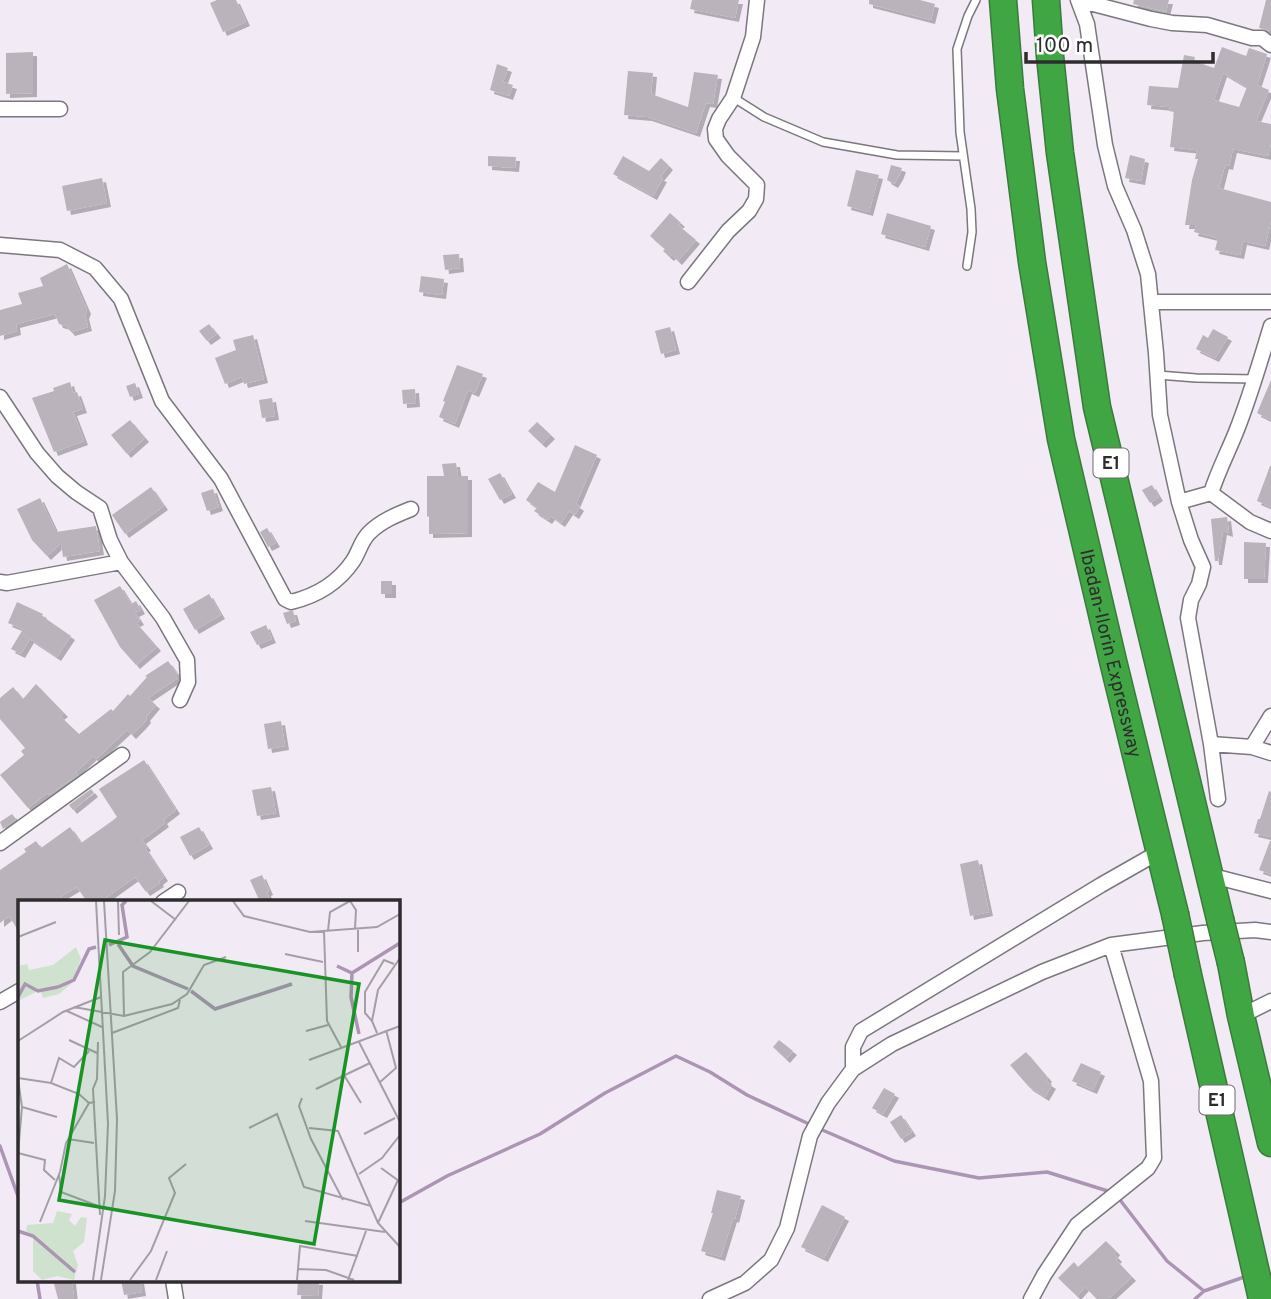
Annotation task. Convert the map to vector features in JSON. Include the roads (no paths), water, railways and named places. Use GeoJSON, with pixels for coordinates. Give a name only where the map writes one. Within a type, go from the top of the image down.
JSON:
{"type":"FeatureCollection","features":[{"type":"Feature","properties":{"kind":"highway","name":"Ibadan-Ilorin Expressway"},"geometry":{"type":"LineString","coordinates":[[1003,0],[1010,89],[1027,222],[1061,439],[1175,914],[1262,1299]]}},
{"type":"Feature","properties":{"kind":"highway","name":"E1"},"geometry":{"type":"LineString","coordinates":[[1046,0],[1060,153],[1097,407],[1231,963],[1271,1143]]}},
{"type":"Feature","properties":{"kind":"street"},"geometry":{"type":"LineString","coordinates":[[688,282],[729,231],[749,211],[756,199],[757,185],[728,156],[716,139],[715,129],[733,98],[753,37],[757,0]]}},
{"type":"Feature","properties":{"kind":"street"},"geometry":{"type":"LineString","coordinates":[[1217,799],[1211,744],[1188,618],[1191,600],[1203,567],[1179,502],[1160,415],[1148,274],[1115,186],[1105,145],[1087,24],[1078,0],[1172,23],[1207,24],[1262,38],[1271,45]]}},
{"type":"Feature","properties":{"kind":"street"},"geometry":{"type":"LineString","coordinates":[[0,109],[60,109]]}},
{"type":"Feature","properties":{"kind":"street"},"geometry":{"type":"LineString","coordinates":[[0,245],[60,250],[95,268],[121,299],[162,401],[221,479],[285,599],[291,602],[303,599],[334,583],[353,560],[368,533],[383,521],[411,509]]}},
{"type":"Feature","properties":{"kind":"street"},"geometry":{"type":"LineString","coordinates":[[1151,302],[1271,302]]}},
{"type":"Feature","properties":{"kind":"street"},"geometry":{"type":"LineString","coordinates":[[1210,493],[1236,433],[1271,326]]}},
{"type":"Feature","properties":{"kind":"street"},"geometry":{"type":"LineString","coordinates":[[0,397],[37,453],[57,476],[100,508],[110,540],[121,562],[163,618],[187,660],[188,682],[180,700]]}},
{"type":"Feature","properties":{"kind":"street"},"geometry":{"type":"LineString","coordinates":[[1179,502],[1210,493]]}},
{"type":"Feature","properties":{"kind":"street"},"geometry":{"type":"LineString","coordinates":[[1210,493],[1250,522],[1271,531]]}},
{"type":"Feature","properties":{"kind":"street"},"geometry":{"type":"LineString","coordinates":[[0,582],[7,583],[121,562]]}},
{"type":"Feature","properties":{"kind":"street"},"geometry":{"type":"LineString","coordinates":[[1252,747],[1271,716]]}},
{"type":"Feature","properties":{"kind":"street"},"geometry":{"type":"LineString","coordinates":[[1211,744],[1252,747],[1271,753]]}},
{"type":"Feature","properties":{"kind":"street"},"geometry":{"type":"LineString","coordinates":[[0,843],[122,755]]}},
{"type":"Feature","properties":{"kind":"street"},"geometry":{"type":"LineString","coordinates":[[853,1069],[853,1047],[862,1031],[1159,852]]}},
{"type":"Feature","properties":{"kind":"street"},"geometry":{"type":"LineString","coordinates":[[1209,875],[1271,891]]}},
{"type":"Feature","properties":{"kind":"street"},"geometry":{"type":"LineString","coordinates":[[166,900],[178,892]]}},
{"type":"Feature","properties":{"kind":"street"},"geometry":{"type":"LineString","coordinates":[[710,1299],[745,1283],[771,1260],[787,1228],[810,1136],[828,1103],[853,1069],[892,1044],[1042,972],[1111,945],[1203,933],[1255,930],[1271,932]]}},
{"type":"Feature","properties":{"kind":"street"},"geometry":{"type":"LineString","coordinates":[[1031,1299],[1077,1225],[1148,1168],[1154,1157],[1151,1081],[1111,945]]}},
{"type":"Feature","properties":{"kind":"street"},"geometry":{"type":"LineString","coordinates":[[0,1002],[18,992]]}},
{"type":"Feature","properties":{"kind":"street"},"geometry":{"type":"LineString","coordinates":[[1241,1016],[1271,1001]]}},
{"type":"Feature","properties":{"kind":"lane"},"geometry":{"type":"LineString","coordinates":[[967,266],[972,232],[971,209],[960,132],[957,49],[976,0]]}},
{"type":"Feature","properties":{"kind":"lane"},"geometry":{"type":"LineString","coordinates":[[733,98],[764,117],[822,142],[897,155],[963,156]]}},
{"type":"Feature","properties":{"kind":"lane"},"geometry":{"type":"LineString","coordinates":[[1157,375],[1255,379]]}},
{"type":"Feature","properties":{"kind":"waterway"},"geometry":{"type":"LineString","coordinates":[[399,1203],[447,1176],[540,1134],[605,1093],[676,1056],[710,1072],[747,1095],[809,1124]]}},
{"type":"Feature","properties":{"kind":"waterway"},"geometry":{"type":"LineString","coordinates":[[820,1129],[894,1161],[979,1178],[1047,1172],[1111,1192]]}},
{"type":"Feature","properties":{"kind":"waterway"},"geometry":{"type":"LineString","coordinates":[[0,1146],[18,1196]]}},
{"type":"Feature","properties":{"kind":"waterway"},"geometry":{"type":"LineString","coordinates":[[1117,1196],[1167,1261],[1204,1291]]}},
{"type":"Feature","properties":{"kind":"waterway"},"geometry":{"type":"LineString","coordinates":[[1195,1299],[1204,1291],[1247,1276]]}},
{"type":"Feature","properties":{"kind":"waterway"},"geometry":{"type":"LineString","coordinates":[[37,1282],[40,1299]]}}]}
